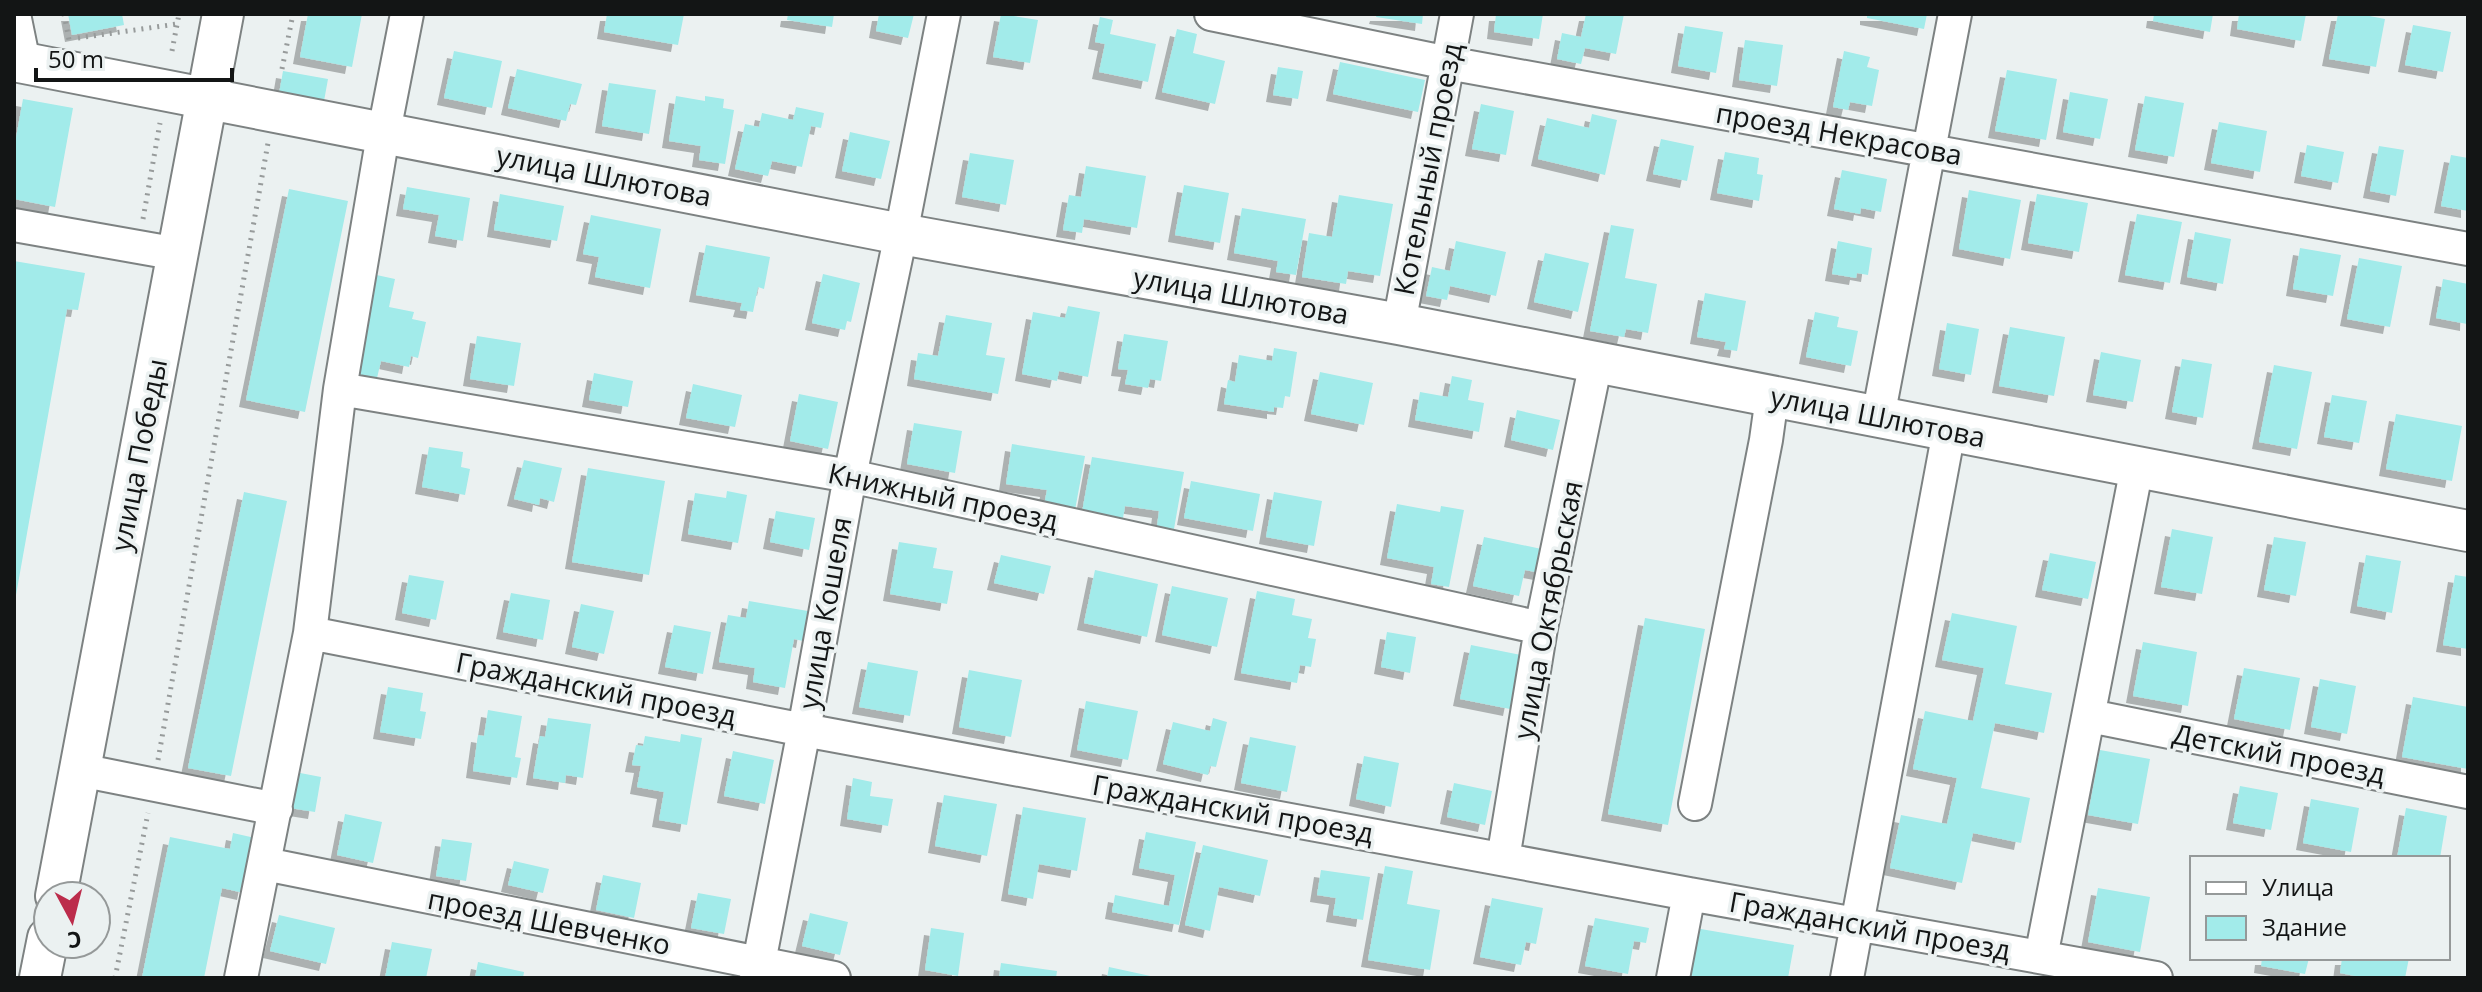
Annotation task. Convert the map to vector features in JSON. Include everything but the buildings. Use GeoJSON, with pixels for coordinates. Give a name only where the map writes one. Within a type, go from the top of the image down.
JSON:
{"type":"FeatureCollection","features":[{"type":"Feature","properties":{"kind":"main road","name":"улица Победы"},"geometry":{"type":"LineString","coordinates":[[59,880],[223,14]]}},
{"type":"Feature","properties":{"kind":"main road","name":"улица Шлютова"},"geometry":{"type":"LineString","coordinates":[[19,62],[901,234],[1399,324],[2468,531]]}},
{"type":"Feature","properties":{"kind":"street"},"geometry":{"type":"LineString","coordinates":[[14,14],[19,62]]}},
{"type":"Feature","properties":{"kind":"street"},"geometry":{"type":"LineString","coordinates":[[241,978],[310,633],[340,389],[383,132],[407,14]]}},
{"type":"Feature","properties":{"kind":"street","name":"улица Кошеля"},"geometry":{"type":"LineString","coordinates":[[757,971],[850,476],[944,14]]}},
{"type":"Feature","properties":{"kind":"street","name":"проезд Некрасова"},"geometry":{"type":"LineString","coordinates":[[1211,14],[1448,63],[2468,249]]}},
{"type":"Feature","properties":{"kind":"street","name":"Котельный проезд"},"geometry":{"type":"LineString","coordinates":[[1399,324],[1457,14]]}},
{"type":"Feature","properties":{"kind":"street"},"geometry":{"type":"LineString","coordinates":[[1878,417],[1955,14]]}},
{"type":"Feature","properties":{"kind":"street"},"geometry":{"type":"LineString","coordinates":[[14,225],[178,254]]}},
{"type":"Feature","properties":{"kind":"street","name":"улица Октябрьская"},"geometry":{"type":"LineString","coordinates":[[1503,859],[1541,628],[1596,362]]}},
{"type":"Feature","properties":{"kind":"street","name":"Книжный проезд"},"geometry":{"type":"LineString","coordinates":[[340,389],[850,476],[1541,628]]}},
{"type":"Feature","properties":{"kind":"street"},"geometry":{"type":"LineString","coordinates":[[1695,804],[1772,397]]}},
{"type":"Feature","properties":{"kind":"street"},"geometry":{"type":"LineString","coordinates":[[1847,978],[1949,431]]}},
{"type":"Feature","properties":{"kind":"street"},"geometry":{"type":"LineString","coordinates":[[2041,957],[2137,467]]}},
{"type":"Feature","properties":{"kind":"street","name":"Гражданский проезд"},"geometry":{"type":"LineString","coordinates":[[310,633],[804,730],[2156,978]]}},
{"type":"Feature","properties":{"kind":"street","name":"Детский проезд"},"geometry":{"type":"LineString","coordinates":[[2090,716],[2468,792]]}},
{"type":"Feature","properties":{"kind":"street"},"geometry":{"type":"LineString","coordinates":[[80,770],[276,809]]}},
{"type":"Feature","properties":{"kind":"street","name":"проезд Шевченко"},"geometry":{"type":"LineString","coordinates":[[265,864],[757,971],[834,978]]}},
{"type":"Feature","properties":{"kind":"street"},"geometry":{"type":"LineString","coordinates":[[1673,978],[1689,894]]}},
{"type":"Feature","properties":{"kind":"path"},"geometry":{"type":"LineString","coordinates":[[172,51],[179,14]]}},
{"type":"Feature","properties":{"kind":"path"},"geometry":{"type":"LineString","coordinates":[[282,69],[293,14]]}},
{"type":"Feature","properties":{"kind":"path"},"geometry":{"type":"LineString","coordinates":[[69,39],[177,24]]}},
{"type":"Feature","properties":{"kind":"path"},"geometry":{"type":"LineString","coordinates":[[138,248],[160,122]]}},
{"type":"Feature","properties":{"kind":"path"},"geometry":{"type":"LineString","coordinates":[[115,978],[270,135]]}}]}
